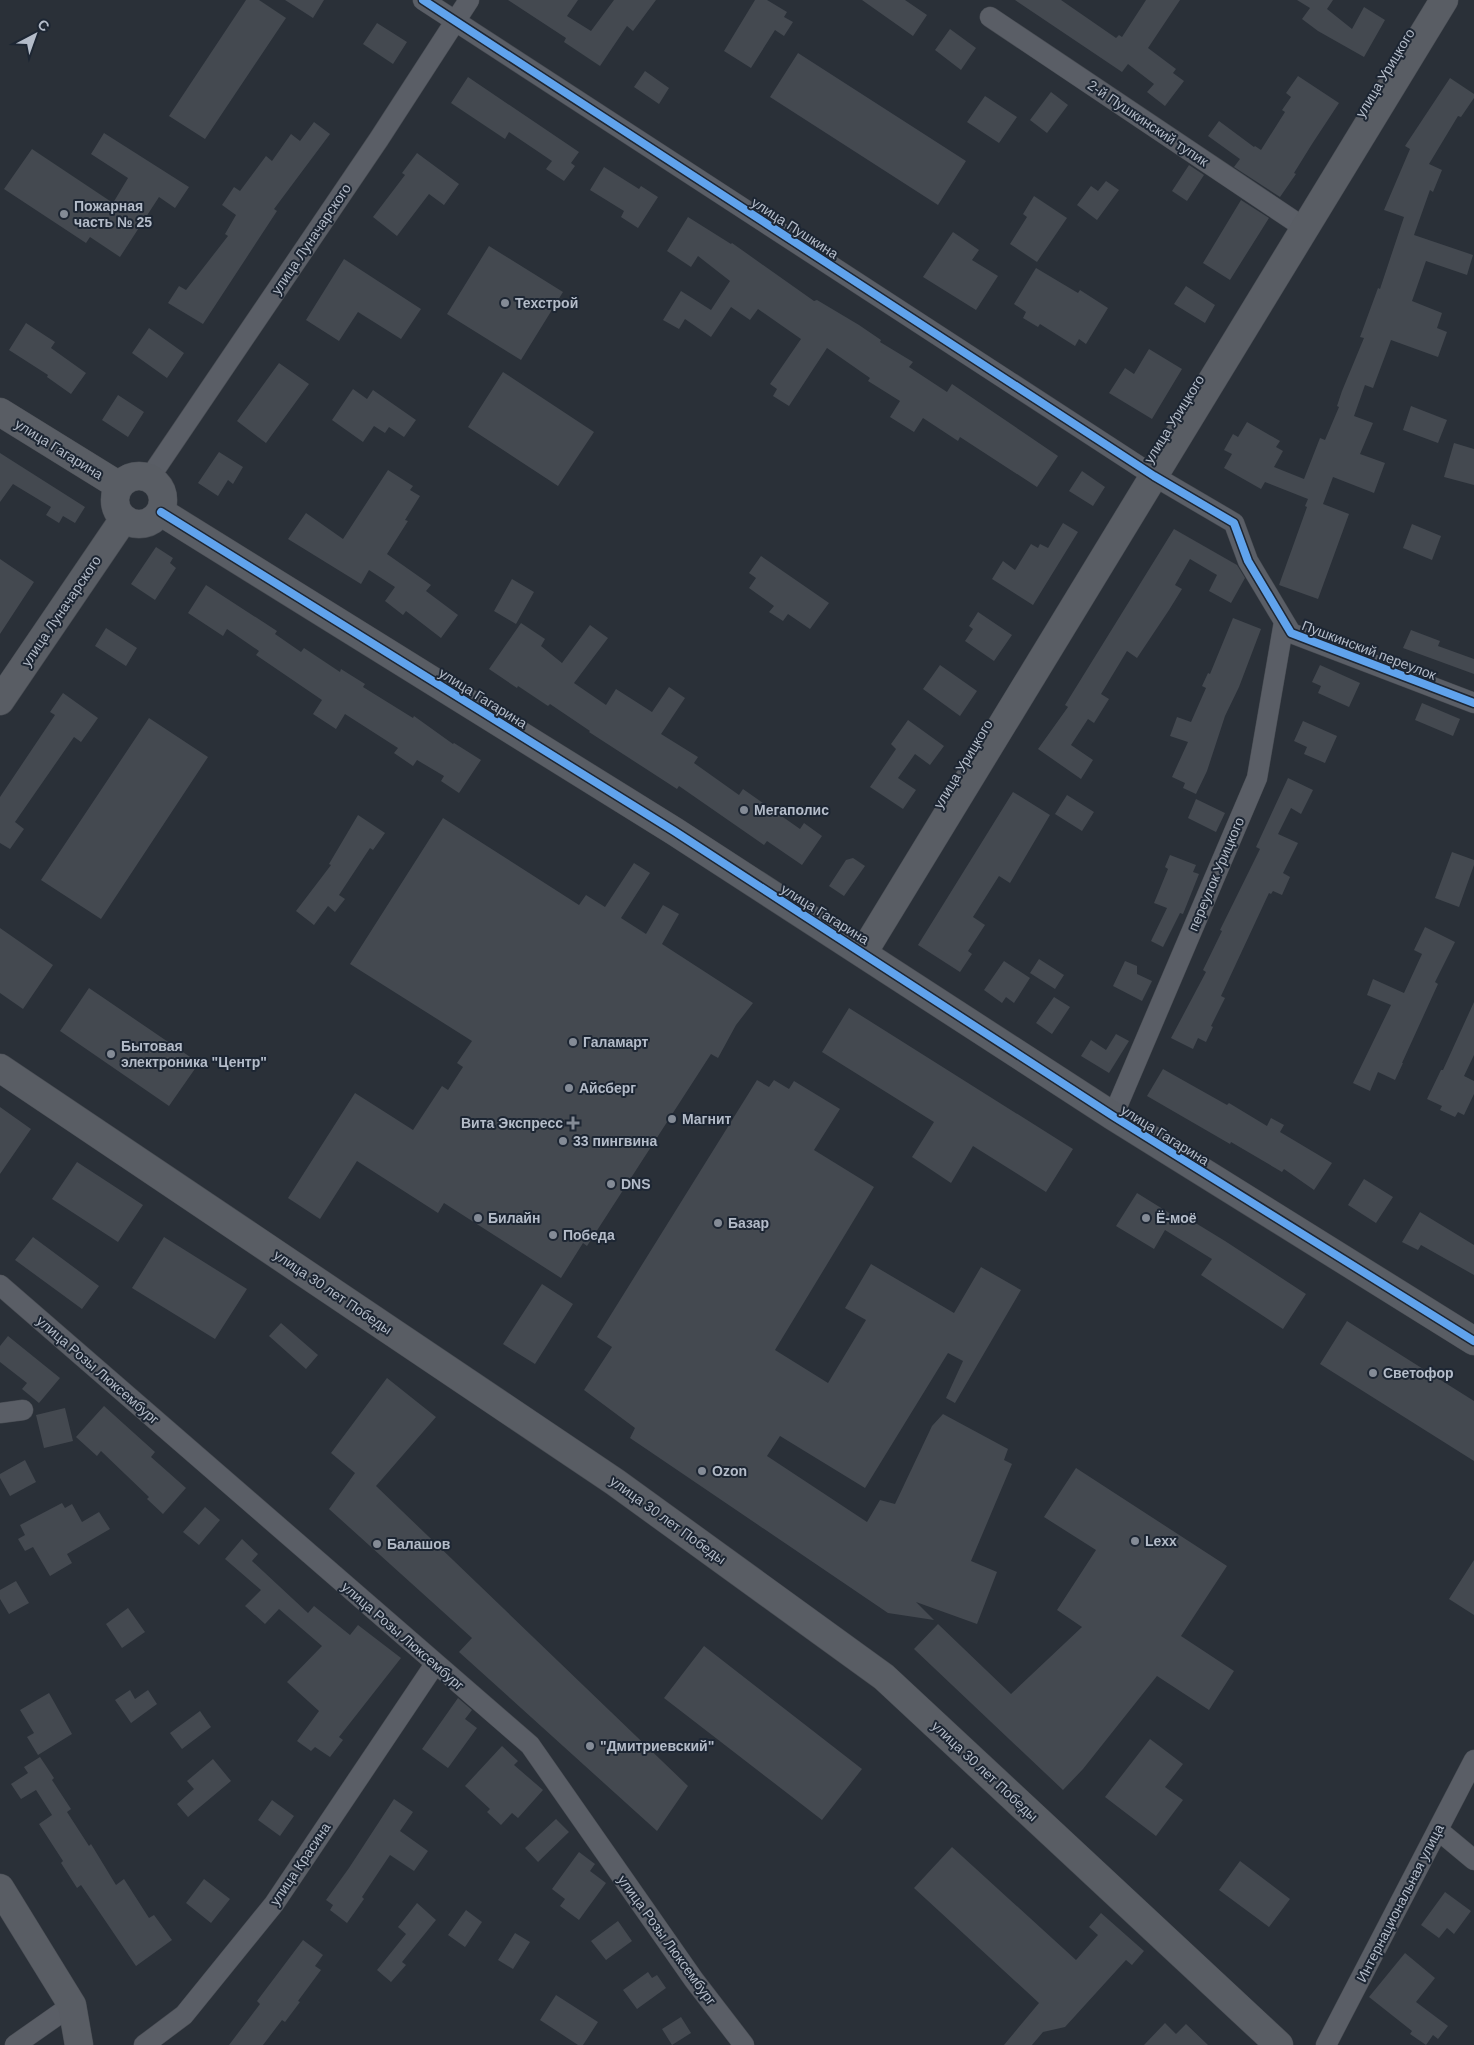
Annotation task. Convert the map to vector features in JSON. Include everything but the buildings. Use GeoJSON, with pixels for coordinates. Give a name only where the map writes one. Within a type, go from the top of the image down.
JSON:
{"type":"FeatureCollection","features":[{"type":"Feature","properties":{"kind":"street","name":"улица Пушкина"},"geometry":{"type":"LineString","coordinates":[[423,0],[1154,476]]}},
{"type":"Feature","properties":{"kind":"street","name":"улица Луначарского"},"geometry":{"type":"LineString","coordinates":[[150,478],[470,0]]}},
{"type":"Feature","properties":{"kind":"street","name":"улица Урицкого"},"geometry":{"type":"LineString","coordinates":[[863,953],[1306,229],[1436,3]]}},
{"type":"Feature","properties":{"kind":"street","name":"2-й Пушкинский тупик"},"geometry":{"type":"LineString","coordinates":[[990,17],[1306,229]]}},
{"type":"Feature","properties":{"kind":"street","name":"улица Гагарина"},"geometry":{"type":"LineString","coordinates":[[0,412],[118,485]]}},
{"type":"Feature","properties":{"kind":"street","name":"улица Гагарина"},"geometry":{"type":"LineString","coordinates":[[123,520],[114,504],[118,485],[133,476],[150,478]]}},
{"type":"Feature","properties":{"kind":"street","name":"Пушкинский переулок"},"geometry":{"type":"LineString","coordinates":[[1154,476],[1234,523],[1248,562],[1291,634],[1474,703]]}},
{"type":"Feature","properties":{"kind":"street"},"geometry":{"type":"LineString","coordinates":[[123,520],[137,525],[151,522],[161,512],[163,492],[150,478]]}},
{"type":"Feature","properties":{"kind":"street","name":"улица Гагарина"},"geometry":{"type":"LineString","coordinates":[[161,512],[674,831],[1112,1116],[1474,1342]]}},
{"type":"Feature","properties":{"kind":"street","name":"улица Луначарского"},"geometry":{"type":"LineString","coordinates":[[0,702],[123,520]]}},
{"type":"Feature","properties":{"kind":"street","name":"переулок Урицкого"},"geometry":{"type":"LineString","coordinates":[[1112,1116],[1257,778],[1284,622]]}},
{"type":"Feature","properties":{"kind":"street","name":"улица 30 лет Победы"},"geometry":{"type":"LineString","coordinates":[[0,1068],[615,1482],[884,1677],[1279,2045]]}},
{"type":"Feature","properties":{"kind":"street","name":"улица Розы Люксембург"},"geometry":{"type":"LineString","coordinates":[[0,1285],[530,1745],[694,1980],[744,2045]]}},
{"type":"Feature","properties":{"kind":"street"},"geometry":{"type":"LineString","coordinates":[[0,1413],[23,1410]]}},
{"type":"Feature","properties":{"kind":"street","name":"улица Красина"},"geometry":{"type":"LineString","coordinates":[[144,2045],[184,2015],[274,1904],[435,1664]]}},
{"type":"Feature","properties":{"kind":"street","name":"Интернациональная улица"},"geometry":{"type":"LineString","coordinates":[[1326,2045],[1474,1760]]}},
{"type":"Feature","properties":{"kind":"street"},"geometry":{"type":"LineString","coordinates":[[1438,1830],[1474,1860]]}},
{"type":"Feature","properties":{"kind":"street"},"geometry":{"type":"LineString","coordinates":[[0,1888],[72,2005],[79,2045]]}},
{"type":"Feature","properties":{"kind":"street"},"geometry":{"type":"LineString","coordinates":[[16,2045],[72,2005]]}},
{"type":"Feature","properties":{"kind":"cycle path"},"geometry":{"type":"LineString","coordinates":[[423,0],[1154,476],[1234,523],[1248,561],[1291,633],[1474,703]]}},
{"type":"Feature","properties":{"kind":"cycle path"},"geometry":{"type":"LineString","coordinates":[[161,512],[674,831],[1113,1116],[1474,1341]]}},
{"type":"Feature","properties":{"kind":"place","name":"Пожарная часть № 25"},"geometry":{"type":"Point","coordinates":[64,214]}},
{"type":"Feature","properties":{"kind":"place","name":"Техстрой"},"geometry":{"type":"Point","coordinates":[505,303]}},
{"type":"Feature","properties":{"kind":"place","name":"Мегаполис"},"geometry":{"type":"Point","coordinates":[744,810]}},
{"type":"Feature","properties":{"kind":"place","name":"Галамарт"},"geometry":{"type":"Point","coordinates":[573,1042]}},
{"type":"Feature","properties":{"kind":"place","name":"Бытовая электроника \"Центр\""},"geometry":{"type":"Point","coordinates":[111,1054]}},
{"type":"Feature","properties":{"kind":"place","name":"Айсберг"},"geometry":{"type":"Point","coordinates":[569,1088]}},
{"type":"Feature","properties":{"kind":"place","name":"Магнит"},"geometry":{"type":"Point","coordinates":[672,1119]}},
{"type":"Feature","properties":{"kind":"place","name":"Вита Экспресс"},"geometry":{"type":"Point","coordinates":[573,1123]}},
{"type":"Feature","properties":{"kind":"place","name":"33 пингвина"},"geometry":{"type":"Point","coordinates":[563,1141]}},
{"type":"Feature","properties":{"kind":"place","name":"DNS"},"geometry":{"type":"Point","coordinates":[611,1184]}},
{"type":"Feature","properties":{"kind":"place","name":"Билайн"},"geometry":{"type":"Point","coordinates":[478,1218]}},
{"type":"Feature","properties":{"kind":"place","name":"Ё-моё"},"geometry":{"type":"Point","coordinates":[1146,1218]}},
{"type":"Feature","properties":{"kind":"place","name":"Базар"},"geometry":{"type":"Point","coordinates":[718,1223]}},
{"type":"Feature","properties":{"kind":"place","name":"Победа"},"geometry":{"type":"Point","coordinates":[553,1235]}},
{"type":"Feature","properties":{"kind":"place","name":"Светофор"},"geometry":{"type":"Point","coordinates":[1373,1373]}},
{"type":"Feature","properties":{"kind":"place","name":"Ozon"},"geometry":{"type":"Point","coordinates":[702,1471]}},
{"type":"Feature","properties":{"kind":"place","name":"Lexx"},"geometry":{"type":"Point","coordinates":[1135,1541]}},
{"type":"Feature","properties":{"kind":"place","name":"Балашов"},"geometry":{"type":"Point","coordinates":[377,1544]}},
{"type":"Feature","properties":{"kind":"place","name":"\"Дмитриевский\""},"geometry":{"type":"Point","coordinates":[590,1746]}}]}
